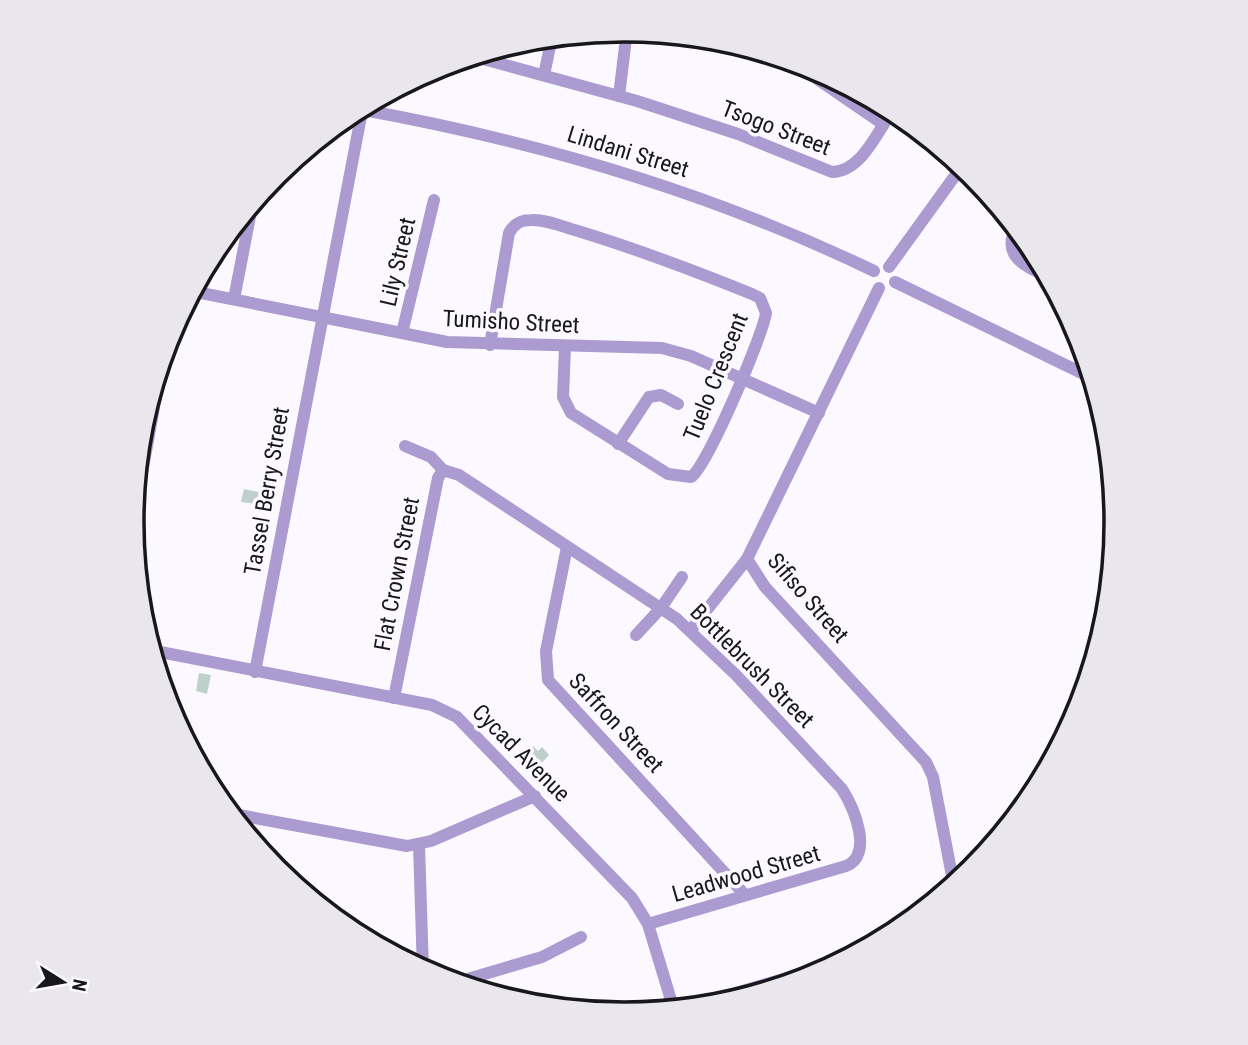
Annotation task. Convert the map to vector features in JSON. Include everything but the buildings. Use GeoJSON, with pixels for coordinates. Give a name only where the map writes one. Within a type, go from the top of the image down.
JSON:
{"type":"FeatureCollection","features":[{"type":"Feature","properties":{"kind":"street"},"geometry":{"type":"LineString","coordinates":[[619,96],[626,42]]}},
{"type":"Feature","properties":{"kind":"street"},"geometry":{"type":"LineString","coordinates":[[544,75],[550,48]]}},
{"type":"Feature","properties":{"kind":"street","name":"Tsogo Street"},"geometry":{"type":"LineString","coordinates":[[491,61],[619,96],[738,135],[832,172],[845,170],[857,162],[886,120]]}},
{"type":"Feature","properties":{"kind":"street"},"geometry":{"type":"LineString","coordinates":[[835,91],[883,124]]}},
{"type":"Feature","properties":{"kind":"street","name":"Lindani Street"},"geometry":{"type":"LineString","coordinates":[[376,111],[544,149],[618,170],[751,216],[874,271]]}},
{"type":"Feature","properties":{"kind":"street","name":"Tassel Berry Street"},"geometry":{"type":"LineString","coordinates":[[255,672],[358,122]]}},
{"type":"Feature","properties":{"kind":"street"},"geometry":{"type":"LineString","coordinates":[[890,267],[956,175]]}},
{"type":"Feature","properties":{"kind":"street","name":"Lily Street"},"geometry":{"type":"LineString","coordinates":[[402,333],[434,200]]}},
{"type":"Feature","properties":{"kind":"street","name":"Tuelo Crescent"},"geometry":{"type":"LineString","coordinates":[[490,345],[509,233],[518,222],[542,221],[689,268],[760,298],[764,305],[765,321],[741,379],[704,463],[691,477],[668,474],[578,419],[565,406],[565,347]]}},
{"type":"Feature","properties":{"kind":"street"},"geometry":{"type":"LineString","coordinates":[[234,299],[249,223]]}},
{"type":"Feature","properties":{"kind":"street"},"geometry":{"type":"LineString","coordinates":[[1012,239],[1010,243],[1017,261],[1032,269]]}},
{"type":"Feature","properties":{"kind":"street"},"geometry":{"type":"LineString","coordinates":[[881,266],[890,267],[895,271],[895,282],[888,288],[879,288],[873,279],[874,271],[881,266]]}},
{"type":"Feature","properties":{"kind":"street"},"geometry":{"type":"LineString","coordinates":[[895,282],[1080,372]]}},
{"type":"Feature","properties":{"kind":"street","name":"Sifiso Street"},"geometry":{"type":"LineString","coordinates":[[879,288],[747,559],[770,593],[926,762],[933,777],[952,874]]}},
{"type":"Feature","properties":{"kind":"street","name":"Tumisho Street"},"geometry":{"type":"LineString","coordinates":[[202,293],[447,342],[662,348],[691,356],[819,413]]}},
{"type":"Feature","properties":{"kind":"street"},"geometry":{"type":"LineString","coordinates":[[618,444],[649,397],[661,396],[678,404]]}},
{"type":"Feature","properties":{"kind":"street","name":"Bottlebrush Street"},"geometry":{"type":"LineString","coordinates":[[405,446],[431,457],[448,471],[661,608],[690,631],[842,789],[852,808],[860,840],[860,852],[855,862]]}},
{"type":"Feature","properties":{"kind":"street","name":"Flat Crown Street"},"geometry":{"type":"LineString","coordinates":[[394,698],[438,478],[448,471]]}},
{"type":"Feature","properties":{"kind":"street","name":"Saffron Street"},"geometry":{"type":"LineString","coordinates":[[567,547],[546,651],[548,680],[745,895]]}},
{"type":"Feature","properties":{"kind":"street"},"geometry":{"type":"LineString","coordinates":[[690,631],[747,559]]}},
{"type":"Feature","properties":{"kind":"street"},"geometry":{"type":"LineString","coordinates":[[636,635],[661,608],[682,577]]}},
{"type":"Feature","properties":{"kind":"street","name":"Cycad Avenue"},"geometry":{"type":"LineString","coordinates":[[162,652],[432,705],[457,717],[624,888],[648,924],[672,1000]]}},
{"type":"Feature","properties":{"kind":"street"},"geometry":{"type":"LineString","coordinates":[[244,816],[393,844],[419,845],[535,796]]}},
{"type":"Feature","properties":{"kind":"street"},"geometry":{"type":"LineString","coordinates":[[419,845],[423,958]]}},
{"type":"Feature","properties":{"kind":"street","name":"Leadwood Street"},"geometry":{"type":"LineString","coordinates":[[648,924],[855,862]]}},
{"type":"Feature","properties":{"kind":"street"},"geometry":{"type":"LineString","coordinates":[[472,978],[542,957],[581,937]]}}]}
